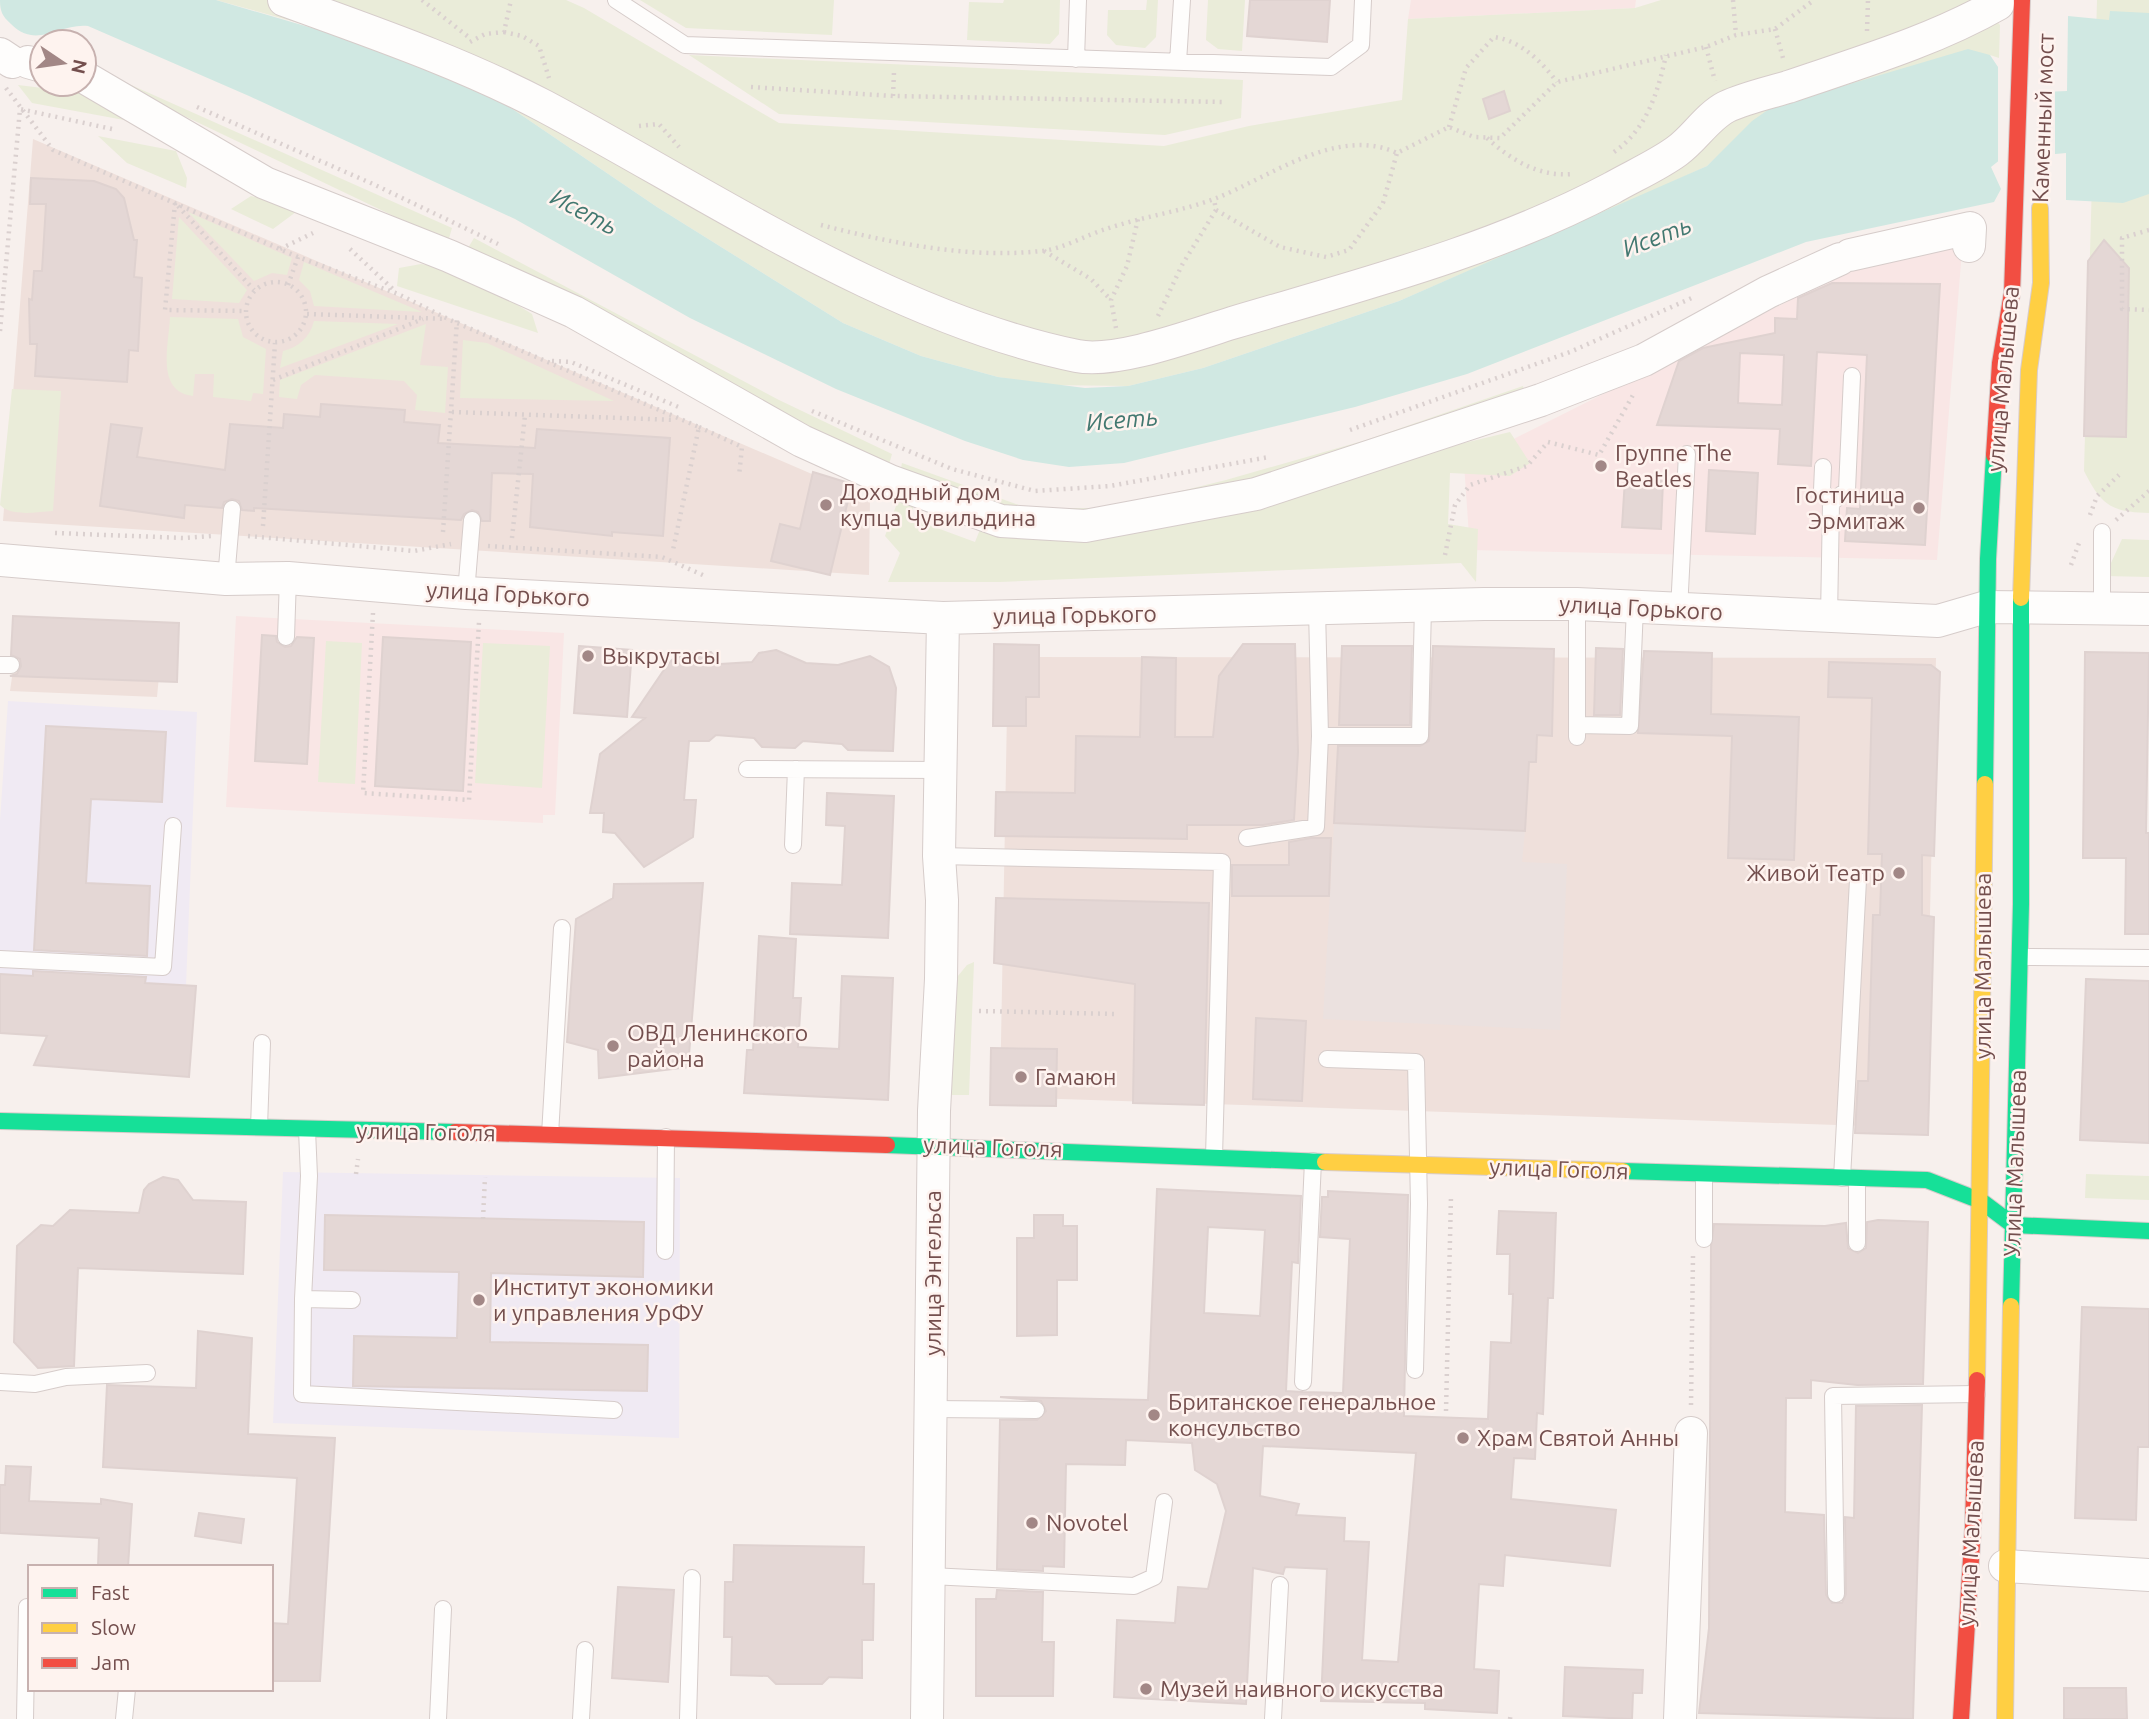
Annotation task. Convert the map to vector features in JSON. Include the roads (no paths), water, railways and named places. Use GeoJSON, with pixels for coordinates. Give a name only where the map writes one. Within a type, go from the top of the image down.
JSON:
{"type":"FeatureCollection","features":[{"type":"Feature","properties":{"kind":"main road","name":"Каменный мост"},"geometry":{"type":"LineString","coordinates":[[2014,9],[2015,214]]}},
{"type":"Feature","properties":{"kind":"main road","name":"Каменный мост"},"geometry":{"type":"LineString","coordinates":[[2039,215],[2040,187]]}},
{"type":"Feature","properties":{"kind":"main road","name":"улица Малышева"},"geometry":{"type":"LineString","coordinates":[[1961,1719],[1977,1394],[1980,1266],[1986,607],[2000,363],[2012,293],[2015,214]]}},
{"type":"Feature","properties":{"kind":"main road","name":"улица Малышева"},"geometry":{"type":"LineString","coordinates":[[2021,607],[2029,370],[2040,283],[2039,215]]}},
{"type":"Feature","properties":{"kind":"main road","name":"Улица Малышева"},"geometry":{"type":"LineString","coordinates":[[2005,1719],[2005,1566],[2020,957],[2021,607]]}},
{"type":"Feature","properties":{"kind":"main road","name":"улица Гоголя"},"geometry":{"type":"LineString","coordinates":[[0,1121],[934,1145],[1418,1165],[1927,1180],[1981,1201],[2014,1226]]}},
{"type":"Feature","properties":{"kind":"main road"},"geometry":{"type":"LineString","coordinates":[[2014,1226],[2149,1231]]}},
{"type":"Feature","properties":{"kind":"street"},"geometry":{"type":"LineString","coordinates":[[284,0],[466,52],[546,108],[840,267],[965,325],[1083,358],[1131,351],[1434,262],[1524,228],[1606,191],[1678,151],[1723,108],[1974,17],[2014,9]]}},
{"type":"Feature","properties":{"kind":"street"},"geometry":{"type":"LineString","coordinates":[[98,85],[265,183],[449,256],[573,312],[802,441],[890,481],[1001,521],[1085,526],[1256,494],[1541,400],[1644,360],[1768,292],[1845,257],[1970,228],[1969,246]]}},
{"type":"Feature","properties":{"kind":"street","name":"улица Горького"},"geometry":{"type":"LineString","coordinates":[[0,559],[226,579],[288,578],[473,606],[943,618],[1577,604],[1829,618],[1938,621],[1986,607],[2149,609]]}},
{"type":"Feature","properties":{"kind":"street","name":"улица Энгельса"},"geometry":{"type":"LineString","coordinates":[[927,1719],[934,1145],[941,979],[942,900],[939,856],[943,618]]}},
{"type":"Feature","properties":{"kind":"street"},"geometry":{"type":"LineString","coordinates":[[1980,1266],[2014,1226]]}},
{"type":"Feature","properties":{"kind":"street"},"geometry":{"type":"LineString","coordinates":[[1680,1719],[1691,1433]]}},
{"type":"Feature","properties":{"kind":"street"},"geometry":{"type":"LineString","coordinates":[[2005,1566],[2149,1575]]}},
{"type":"Feature","properties":{"kind":"lane"},"geometry":{"type":"LineString","coordinates":[[616,0],[684,45],[1331,67],[1361,46],[1363,0]]}},
{"type":"Feature","properties":{"kind":"lane"},"geometry":{"type":"LineString","coordinates":[[1076,59],[1078,0]]}},
{"type":"Feature","properties":{"kind":"lane"},"geometry":{"type":"LineString","coordinates":[[1178,62],[1182,0]]}},
{"type":"Feature","properties":{"kind":"lane"},"geometry":{"type":"LineString","coordinates":[[1831,503],[1847,490],[1852,376]]}},
{"type":"Feature","properties":{"kind":"lane"},"geometry":{"type":"LineString","coordinates":[[1679,610],[1687,454]]}},
{"type":"Feature","properties":{"kind":"lane"},"geometry":{"type":"LineString","coordinates":[[1823,467],[1822,490],[1831,503],[1829,618]]}},
{"type":"Feature","properties":{"kind":"lane"},"geometry":{"type":"LineString","coordinates":[[226,579],[232,509]]}},
{"type":"Feature","properties":{"kind":"lane"},"geometry":{"type":"LineString","coordinates":[[472,520],[470,545],[473,606]]}},
{"type":"Feature","properties":{"kind":"lane"},"geometry":{"type":"LineString","coordinates":[[2102,532],[2102,609]]}},
{"type":"Feature","properties":{"kind":"lane"},"geometry":{"type":"LineString","coordinates":[[286,637],[288,578]]}},
{"type":"Feature","properties":{"kind":"lane"},"geometry":{"type":"LineString","coordinates":[[1577,604],[1577,731],[1630,726],[1635,607]]}},
{"type":"Feature","properties":{"kind":"lane"},"geometry":{"type":"LineString","coordinates":[[1320,736],[1420,736],[1423,606]]}},
{"type":"Feature","properties":{"kind":"lane"},"geometry":{"type":"LineString","coordinates":[[1247,838],[1316,827],[1320,736],[1317,610]]}},
{"type":"Feature","properties":{"kind":"lane"},"geometry":{"type":"LineString","coordinates":[[747,769],[940,771]]}},
{"type":"Feature","properties":{"kind":"lane"},"geometry":{"type":"LineString","coordinates":[[793,845],[796,769]]}},
{"type":"Feature","properties":{"kind":"lane"},"geometry":{"type":"LineString","coordinates":[[0,959],[163,967],[173,826]]}},
{"type":"Feature","properties":{"kind":"lane"},"geometry":{"type":"LineString","coordinates":[[939,856],[1222,862],[1214,1157]]}},
{"type":"Feature","properties":{"kind":"lane"},"geometry":{"type":"LineString","coordinates":[[1857,1243],[1849,1178],[1858,880]]}},
{"type":"Feature","properties":{"kind":"lane"},"geometry":{"type":"LineString","coordinates":[[550,1135],[562,928]]}},
{"type":"Feature","properties":{"kind":"lane"},"geometry":{"type":"LineString","coordinates":[[2020,957],[2149,958]]}},
{"type":"Feature","properties":{"kind":"lane"},"geometry":{"type":"LineString","coordinates":[[259,1127],[262,1043]]}},
{"type":"Feature","properties":{"kind":"lane"},"geometry":{"type":"LineString","coordinates":[[1327,1059],[1416,1062],[1418,1165],[1415,1370]]}},
{"type":"Feature","properties":{"kind":"lane"},"geometry":{"type":"LineString","coordinates":[[307,1130],[309,1176],[302,1394],[614,1410]]}},
{"type":"Feature","properties":{"kind":"lane"},"geometry":{"type":"LineString","coordinates":[[665,1251],[666,1137]]}},
{"type":"Feature","properties":{"kind":"lane"},"geometry":{"type":"LineString","coordinates":[[1303,1382],[1313,1161]]}},
{"type":"Feature","properties":{"kind":"lane"},"geometry":{"type":"LineString","coordinates":[[1699,1245],[1704,1174]]}},
{"type":"Feature","properties":{"kind":"lane"},"geometry":{"type":"LineString","coordinates":[[303,1299],[352,1300]]}},
{"type":"Feature","properties":{"kind":"lane"},"geometry":{"type":"LineString","coordinates":[[0,1382],[35,1384],[66,1377],[147,1373]]}},
{"type":"Feature","properties":{"kind":"lane"},"geometry":{"type":"LineString","coordinates":[[1836,1594],[1833,1395],[1977,1394]]}},
{"type":"Feature","properties":{"kind":"lane"},"geometry":{"type":"LineString","coordinates":[[932,1409],[1036,1410]]}},
{"type":"Feature","properties":{"kind":"lane"},"geometry":{"type":"LineString","coordinates":[[930,1576],[1134,1586],[1154,1577],[1164,1502]]}},
{"type":"Feature","properties":{"kind":"lane"},"geometry":{"type":"LineString","coordinates":[[688,1719],[692,1578]]}},
{"type":"Feature","properties":{"kind":"lane"},"geometry":{"type":"LineString","coordinates":[[1273,1719],[1280,1585]]}},
{"type":"Feature","properties":{"kind":"lane"},"geometry":{"type":"LineString","coordinates":[[25,1719],[27,1607]]}},
{"type":"Feature","properties":{"kind":"lane"},"geometry":{"type":"LineString","coordinates":[[438,1719],[443,1609]]}},
{"type":"Feature","properties":{"kind":"lane"},"geometry":{"type":"LineString","coordinates":[[581,1719],[584,1650]]}},
{"type":"Feature","properties":{"kind":"lane"},"geometry":{"type":"LineString","coordinates":[[124,1719],[127,1691]]}},
{"type":"Feature","properties":{"kind":"water","name":"Исеть"},"geometry":{"type":"Polygon","coordinates":[[[0,0],[216,0],[384,49],[499,100],[657,207],[843,323],[921,356],[998,377],[1085,388],[1128,386],[1203,368],[1399,301],[1707,166],[1752,121],[1772,107],[1968,49],[1990,55],[1998,67],[1998,94],[2067,91],[2068,16],[2109,20],[2110,11],[2149,13],[2149,194],[2123,203],[2066,200],[2066,153],[2001,159],[1991,167],[2001,189],[1994,202],[1806,242],[1467,374],[1355,407],[1124,463],[1069,467],[1023,460],[965,441],[836,389],[690,318],[515,219],[249,96],[98,30],[98,28],[28,28],[28,34],[11,24],[1,10],[0,0]]]}},
{"type":"Feature","properties":{"kind":"place","name":"Группе The Beatles"},"geometry":{"type":"Point","coordinates":[1601,466]}},
{"type":"Feature","properties":{"kind":"place","name":"Доходный дом купца Чувильдина"},"geometry":{"type":"Point","coordinates":[826,505]}},
{"type":"Feature","properties":{"kind":"place","name":"Гостиница Эрмитаж"},"geometry":{"type":"Point","coordinates":[1919,508]}},
{"type":"Feature","properties":{"kind":"place","name":"Выкрутасы"},"geometry":{"type":"Point","coordinates":[588,656]}},
{"type":"Feature","properties":{"kind":"place","name":"Живой Театр"},"geometry":{"type":"Point","coordinates":[1899,873]}},
{"type":"Feature","properties":{"kind":"place","name":"ОВД Ленинского района"},"geometry":{"type":"Point","coordinates":[613,1046]}},
{"type":"Feature","properties":{"kind":"place","name":"Гамаюн"},"geometry":{"type":"Point","coordinates":[1021,1077]}},
{"type":"Feature","properties":{"kind":"place","name":"Институт экономики и управления УрФУ"},"geometry":{"type":"Point","coordinates":[479,1300]}},
{"type":"Feature","properties":{"kind":"place","name":"Британское генеральное консульство"},"geometry":{"type":"Point","coordinates":[1154,1415]}},
{"type":"Feature","properties":{"kind":"place","name":"Храм Святой Анны"},"geometry":{"type":"Point","coordinates":[1463,1438]}},
{"type":"Feature","properties":{"kind":"place","name":"Novotel"},"geometry":{"type":"Point","coordinates":[1032,1523]}},
{"type":"Feature","properties":{"kind":"place","name":"Музей наивного искусства"},"geometry":{"type":"Point","coordinates":[1146,1689]}}]}
